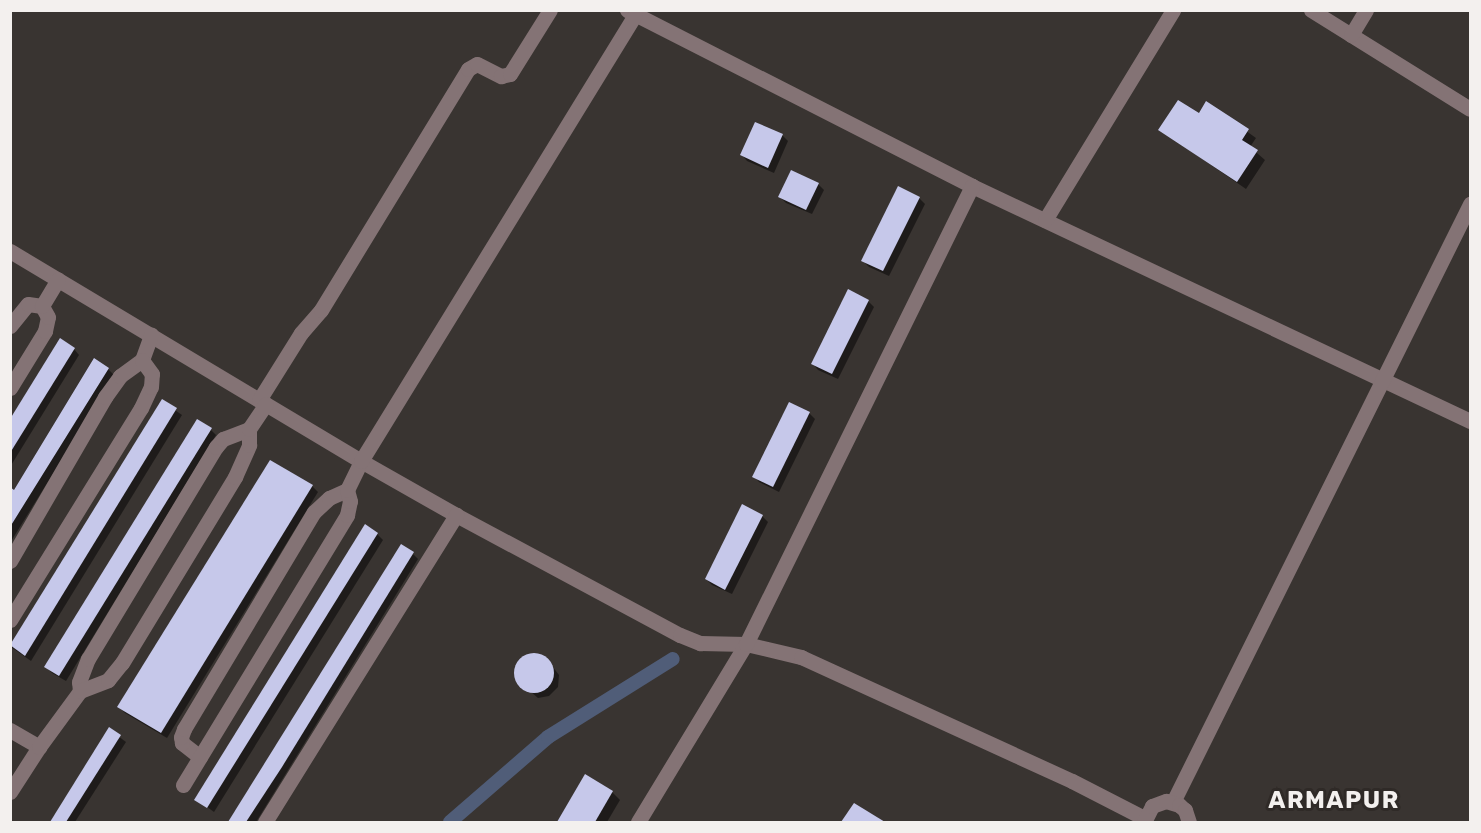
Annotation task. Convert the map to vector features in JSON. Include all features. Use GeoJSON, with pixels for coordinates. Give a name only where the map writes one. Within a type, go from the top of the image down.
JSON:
{"type":"FeatureCollection","features":[{"type":"Feature","properties":{"kind":"street"},"geometry":{"type":"LineString","coordinates":[[10,792],[80,691],[108,680],[122,663],[235,477],[249,445],[249,429],[301,333],[321,310],[468,69],[477,64],[501,76],[510,74],[550,10]]}},
{"type":"Feature","properties":{"kind":"street"},"geometry":{"type":"LineString","coordinates":[[1045,220],[1173,10]]}},
{"type":"Feature","properties":{"kind":"street"},"geometry":{"type":"LineString","coordinates":[[1311,10],[1470,109]]}},
{"type":"Feature","properties":{"kind":"street"},"geometry":{"type":"LineString","coordinates":[[1351,35],[1366,10]]}},
{"type":"Feature","properties":{"kind":"street"},"geometry":{"type":"LineString","coordinates":[[200,757],[182,744],[181,737],[184,729],[314,512],[329,498],[346,490],[361,461],[631,13],[972,186],[1470,421]]}},
{"type":"Feature","properties":{"kind":"street"},"geometry":{"type":"LineString","coordinates":[[639,822],[746,644],[972,186]]}},
{"type":"Feature","properties":{"kind":"street"},"geometry":{"type":"LineString","coordinates":[[1173,802],[1470,204]]}},
{"type":"Feature","properties":{"kind":"street"},"geometry":{"type":"LineString","coordinates":[[10,251],[456,516],[680,636],[700,643],[746,644],[801,657],[1072,781],[1144,820],[1152,806],[1166,801],[1173,802],[1185,810],[1189,822]]}},
{"type":"Feature","properties":{"kind":"street"},"geometry":{"type":"LineString","coordinates":[[42,306],[58,279]]}},
{"type":"Feature","properties":{"kind":"street"},"geometry":{"type":"LineString","coordinates":[[10,326],[28,304],[42,306]]}},
{"type":"Feature","properties":{"kind":"street"},"geometry":{"type":"LineString","coordinates":[[10,388],[45,331],[48,317],[42,306]]}},
{"type":"Feature","properties":{"kind":"street"},"geometry":{"type":"LineString","coordinates":[[10,561],[105,397],[120,376],[142,360],[151,335]]}},
{"type":"Feature","properties":{"kind":"street"},"geometry":{"type":"LineString","coordinates":[[10,620],[141,408],[151,387],[152,374],[142,360]]}},
{"type":"Feature","properties":{"kind":"street"},"geometry":{"type":"LineString","coordinates":[[80,691],[79,682],[88,659],[216,447],[223,439],[249,429]]}},
{"type":"Feature","properties":{"kind":"street"},"geometry":{"type":"LineString","coordinates":[[183,785],[347,515],[350,501],[346,490]]}},
{"type":"Feature","properties":{"kind":"street"},"geometry":{"type":"LineString","coordinates":[[265,822],[456,516]]}},
{"type":"Feature","properties":{"kind":"street"},"geometry":{"type":"LineString","coordinates":[[10,730],[39,747]]}},
{"type":"Feature","properties":{"kind":"building"},"geometry":{"type":"Polygon","coordinates":[[[1178,100],[1199,113],[1206,101],[1249,129],[1242,140],[1258,150],[1237,182],[1158,130],[1178,100]]]}},
{"type":"Feature","properties":{"kind":"building"},"geometry":{"type":"Polygon","coordinates":[[[755,122],[783,134],[768,168],[740,155],[755,122]]]}},
{"type":"Feature","properties":{"kind":"building"},"geometry":{"type":"Polygon","coordinates":[[[791,170],[819,183],[806,210],[778,197],[791,170]]]}},
{"type":"Feature","properties":{"kind":"building"},"geometry":{"type":"Polygon","coordinates":[[[898,186],[920,197],[883,271],[861,261],[898,186]]]}},
{"type":"Feature","properties":{"kind":"building"},"geometry":{"type":"Polygon","coordinates":[[[848,289],[869,300],[832,374],[811,364],[848,289]]]}},
{"type":"Feature","properties":{"kind":"building"},"geometry":{"type":"Polygon","coordinates":[[[60,338],[75,348],[10,453],[10,419],[60,338]]]}},
{"type":"Feature","properties":{"kind":"building"},"geometry":{"type":"Polygon","coordinates":[[[94,358],[109,368],[10,527],[10,487],[14,490],[94,358]]]}},
{"type":"Feature","properties":{"kind":"building"},"geometry":{"type":"Polygon","coordinates":[[[162,399],[177,408],[25,656],[10,645],[162,399]]]}},
{"type":"Feature","properties":{"kind":"building"},"geometry":{"type":"Polygon","coordinates":[[[789,402],[810,412],[773,487],[752,477],[789,402]]]}},
{"type":"Feature","properties":{"kind":"building"},"geometry":{"type":"Polygon","coordinates":[[[197,419],[212,428],[59,676],[44,667],[197,419]]]}},
{"type":"Feature","properties":{"kind":"building"},"geometry":{"type":"Polygon","coordinates":[[[270,460],[313,485],[161,733],[117,707],[270,460]]]}},
{"type":"Feature","properties":{"kind":"building"},"geometry":{"type":"Polygon","coordinates":[[[742,504],[763,515],[725,590],[705,579],[742,504]]]}},
{"type":"Feature","properties":{"kind":"building"},"geometry":{"type":"Polygon","coordinates":[[[365,524],[378,533],[207,808],[194,800],[365,524]]]}},
{"type":"Feature","properties":{"kind":"building"},"geometry":{"type":"Polygon","coordinates":[[[401,544],[414,552],[282,767],[246,822],[228,822],[401,544]]]}},
{"type":"Feature","properties":{"kind":"building"},"geometry":{"type":"Polygon","coordinates":[[[534,653],[542,654],[548,659],[553,665],[553,681],[548,687],[542,692],[534,693],[526,692],[520,687],[515,681],[514,673],[515,665],[520,659],[526,654],[534,653]]]}},
{"type":"Feature","properties":{"kind":"building"},"geometry":{"type":"Polygon","coordinates":[[[109,727],[121,735],[66,822],[50,822],[109,727]]]}},
{"type":"Feature","properties":{"kind":"building"},"geometry":{"type":"Polygon","coordinates":[[[585,774],[613,791],[595,822],[557,822],[585,774]]]}},
{"type":"Feature","properties":{"kind":"building"},"geometry":{"type":"Polygon","coordinates":[[[854,803],[885,822],[841,822],[854,803]]]}},
{"type":"Feature","properties":{"kind":"waterway"},"geometry":{"type":"LineString","coordinates":[[450,822],[548,737],[673,659]]}},
{"type":"Feature","properties":{"kind":"district","name":"ARMAPUR"},"geometry":{"type":"Point","coordinates":[1334,801]}}]}
